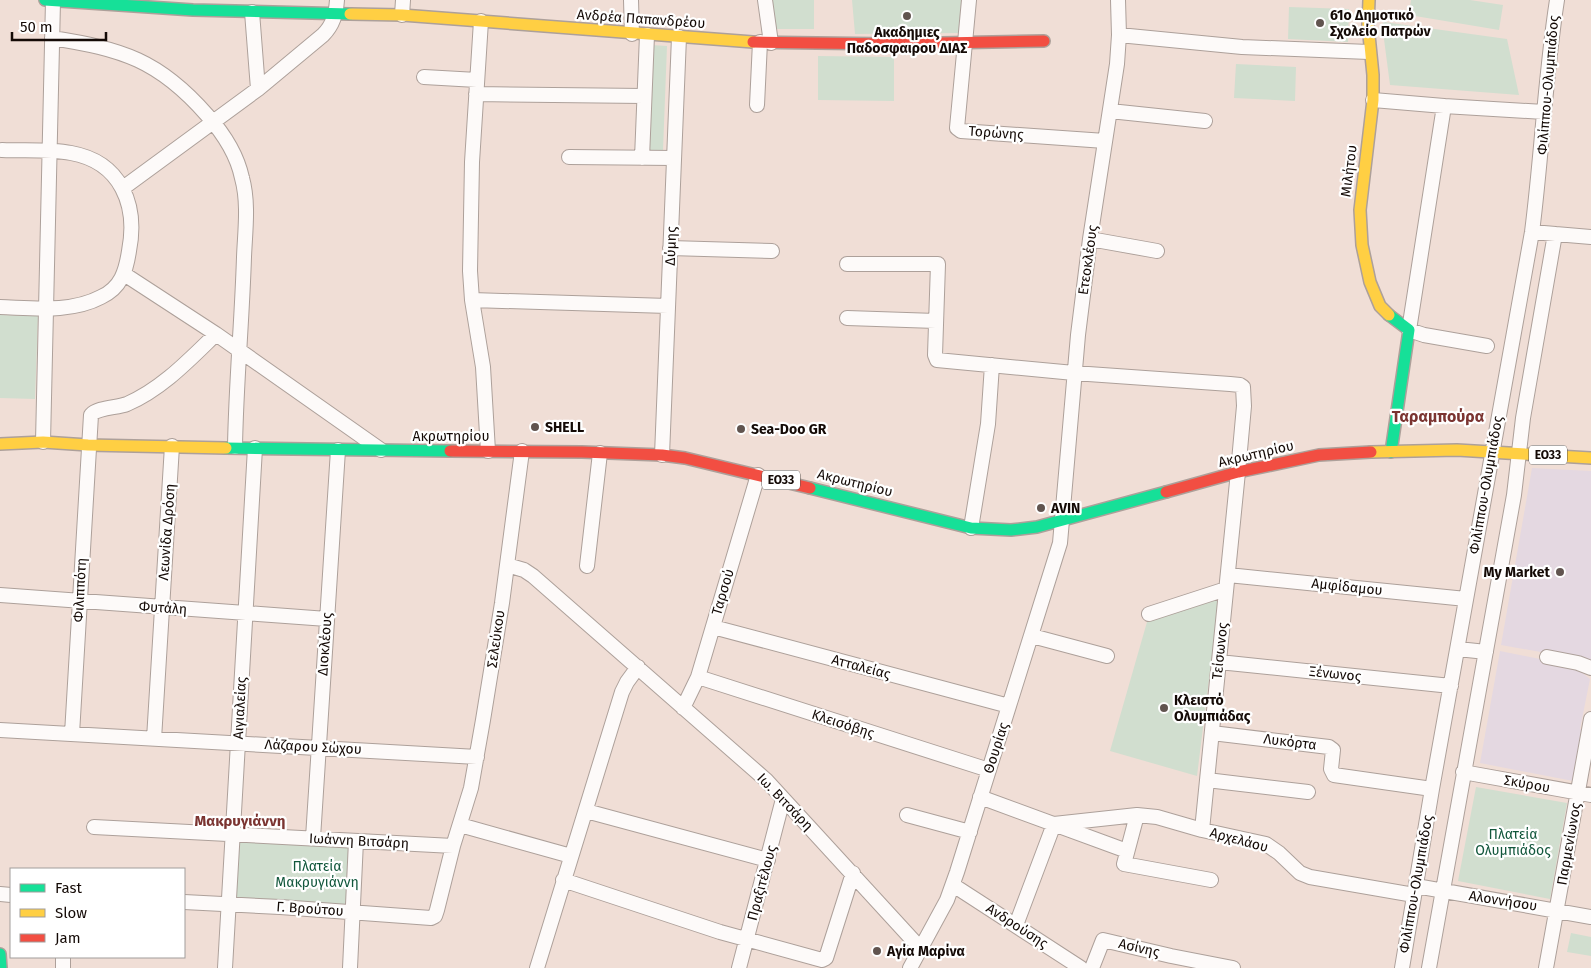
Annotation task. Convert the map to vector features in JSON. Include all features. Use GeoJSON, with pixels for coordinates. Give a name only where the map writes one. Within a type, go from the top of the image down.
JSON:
{"type":"FeatureCollection","features":[{"type":"Feature","properties":{"kind":"main road","name":"Μιλήτου"},"geometry":{"type":"LineString","coordinates":[[1370,0],[1368,18],[1374,100],[1360,210],[1361,235],[1369,277],[1380,306],[1392,319],[1409,330]]}},
{"type":"Feature","properties":{"kind":"main road","name":"Ανδρέα Παπανδρέου"},"geometry":{"type":"LineString","coordinates":[[49,1],[193,5],[252,12],[336,6],[402,15],[766,43],[848,44],[1044,41]]}},
{"type":"Feature","properties":{"kind":"main road"},"geometry":{"type":"LineString","coordinates":[[1391,452],[1409,330]]}},
{"type":"Feature","properties":{"kind":"main road","name":"Ακρωτηρίου"},"geometry":{"type":"LineString","coordinates":[[0,433],[25,436],[44,442]]}},
{"type":"Feature","properties":{"kind":"main road","name":"Ακρωτηρίου"},"geometry":{"type":"LineString","coordinates":[[0,444],[44,442],[88,445],[382,451],[522,451],[662,455],[685,458],[758,475],[972,528],[1011,530],[1037,527],[1238,472],[1319,456],[1391,452],[1492,451],[1591,458]]}},
{"type":"Feature","properties":{"kind":"main road"},"geometry":{"type":"LineString","coordinates":[[0,954],[1,968]]}},
{"type":"Feature","properties":{"kind":"street"},"geometry":{"type":"LineString","coordinates":[[402,15],[403,0]]}},
{"type":"Feature","properties":{"kind":"street"},"geometry":{"type":"LineString","coordinates":[[631,0],[632,34]]}},
{"type":"Feature","properties":{"kind":"street"},"geometry":{"type":"LineString","coordinates":[[757,105],[766,43],[765,0]]}},
{"type":"Feature","properties":{"kind":"street","name":"Τορώνης"},"geometry":{"type":"LineString","coordinates":[[968,0],[957,128],[961,131],[1105,141]]}},
{"type":"Feature","properties":{"kind":"street","name":"Ετεοκλέους"},"geometry":{"type":"LineString","coordinates":[[1063,520],[1074,373],[1090,239],[1117,64],[1118,0]]}},
{"type":"Feature","properties":{"kind":"street","name":"Φιλίππου-Ολυμπιάδος"},"geometry":{"type":"LineString","coordinates":[[1402,968],[1432,789],[1532,232],[1540,172],[1548,58],[1557,0]]}},
{"type":"Feature","properties":{"kind":"street"},"geometry":{"type":"LineString","coordinates":[[44,442],[52,38],[49,1]]}},
{"type":"Feature","properties":{"kind":"street"},"geometry":{"type":"LineString","coordinates":[[123,188],[214,123],[328,30],[336,6]]}},
{"type":"Feature","properties":{"kind":"street"},"geometry":{"type":"LineString","coordinates":[[252,12],[258,89]]}},
{"type":"Feature","properties":{"kind":"street"},"geometry":{"type":"LineString","coordinates":[[481,21],[470,222],[470,271],[472,300],[483,367],[488,451]]}},
{"type":"Feature","properties":{"kind":"street"},"geometry":{"type":"LineString","coordinates":[[642,158],[647,35]]}},
{"type":"Feature","properties":{"kind":"street"},"geometry":{"type":"LineString","coordinates":[[1118,35],[1242,47],[1370,52]]}},
{"type":"Feature","properties":{"kind":"street","name":"Δύμης"},"geometry":{"type":"LineString","coordinates":[[662,455],[679,37]]}},
{"type":"Feature","properties":{"kind":"street"},"geometry":{"type":"LineString","coordinates":[[52,38],[106,49],[154,67],[176,84],[214,123],[234,154],[243,179],[244,189],[244,282],[235,447]]}},
{"type":"Feature","properties":{"kind":"street"},"geometry":{"type":"LineString","coordinates":[[424,77],[477,87],[644,96]]}},
{"type":"Feature","properties":{"kind":"street"},"geometry":{"type":"LineString","coordinates":[[1374,100],[1544,112]]}},
{"type":"Feature","properties":{"kind":"street"},"geometry":{"type":"LineString","coordinates":[[1444,106],[1409,330],[1424,335],[1487,346]]}},
{"type":"Feature","properties":{"kind":"street"},"geometry":{"type":"LineString","coordinates":[[1110,111],[1205,121]]}},
{"type":"Feature","properties":{"kind":"street"},"geometry":{"type":"LineString","coordinates":[[0,308],[74,306],[102,297],[116,287],[124,274],[130,248],[132,225],[131,210],[123,188],[111,173],[94,161],[77,154],[50,151],[2,150]]}},
{"type":"Feature","properties":{"kind":"street"},"geometry":{"type":"LineString","coordinates":[[569,157],[674,158]]}},
{"type":"Feature","properties":{"kind":"street"},"geometry":{"type":"LineString","coordinates":[[1532,232],[1591,237]]}},
{"type":"Feature","properties":{"kind":"street","name":"Φιλίππου-Ολυμπιάδος"},"geometry":{"type":"LineString","coordinates":[[1429,968],[1514,495],[1523,418],[1554,234]]}},
{"type":"Feature","properties":{"kind":"street"},"geometry":{"type":"LineString","coordinates":[[1090,239],[1156,251]]}},
{"type":"Feature","properties":{"kind":"street"},"geometry":{"type":"LineString","coordinates":[[670,248],[772,251]]}},
{"type":"Feature","properties":{"kind":"street"},"geometry":{"type":"LineString","coordinates":[[847,264],[938,264],[935,355],[937,360],[1074,373]]}},
{"type":"Feature","properties":{"kind":"street"},"geometry":{"type":"LineString","coordinates":[[124,274],[216,334],[382,451]]}},
{"type":"Feature","properties":{"kind":"street"},"geometry":{"type":"LineString","coordinates":[[472,300],[668,306]]}},
{"type":"Feature","properties":{"kind":"street"},"geometry":{"type":"LineString","coordinates":[[847,318],[936,321]]}},
{"type":"Feature","properties":{"kind":"street","name":"Φιλιππότη"},"geometry":{"type":"LineString","coordinates":[[72,734],[90,418],[92,413],[96,411],[124,405],[140,397],[180,368],[216,334]]}},
{"type":"Feature","properties":{"kind":"street"},"geometry":{"type":"LineString","coordinates":[[972,528],[988,424],[992,366]]}},
{"type":"Feature","properties":{"kind":"street","name":"Τείσωνος"},"geometry":{"type":"LineString","coordinates":[[1074,373],[1240,385],[1244,391],[1238,472],[1202,830]]}},
{"type":"Feature","properties":{"kind":"street","name":"Λεωνίδα Δρόση"},"geometry":{"type":"LineString","coordinates":[[154,739],[172,446]]}},
{"type":"Feature","properties":{"kind":"street","name":"Αιγιαλείας"},"geometry":{"type":"LineString","coordinates":[[225,968],[255,448]]}},
{"type":"Feature","properties":{"kind":"street","name":"Διοκλέους"},"geometry":{"type":"LineString","coordinates":[[312,838],[338,450]]}},
{"type":"Feature","properties":{"kind":"street","name":"Σελεύκου"},"geometry":{"type":"LineString","coordinates":[[460,825],[477,757],[507,564],[522,451]]}},
{"type":"Feature","properties":{"kind":"street"},"geometry":{"type":"LineString","coordinates":[[587,566],[600,453]]}},
{"type":"Feature","properties":{"kind":"street","name":"Ταρσού"},"geometry":{"type":"LineString","coordinates":[[683,708],[698,677],[758,475]]}},
{"type":"Feature","properties":{"kind":"street","name":"Θουρίας"},"geometry":{"type":"LineString","coordinates":[[910,968],[947,900],[953,885],[988,770],[1059,552],[1063,520]]}},
{"type":"Feature","properties":{"kind":"street","name":"Ιω. Βιτσάρη"},"geometry":{"type":"LineString","coordinates":[[507,564],[534,576],[766,780],[921,949]]}},
{"type":"Feature","properties":{"kind":"street"},"geometry":{"type":"LineString","coordinates":[[1149,614],[1227,582]]}},
{"type":"Feature","properties":{"kind":"street","name":"Αμφίδαμου"},"geometry":{"type":"LineString","coordinates":[[1227,582],[1466,599]]}},
{"type":"Feature","properties":{"kind":"street","name":"Φυτάλη"},"geometry":{"type":"LineString","coordinates":[[0,595],[327,620]]}},
{"type":"Feature","properties":{"kind":"street","name":"Ατταλείας"},"geometry":{"type":"LineString","coordinates":[[713,627],[1009,706]]}},
{"type":"Feature","properties":{"kind":"street"},"geometry":{"type":"LineString","coordinates":[[1032,636],[1107,656]]}},
{"type":"Feature","properties":{"kind":"street"},"geometry":{"type":"LineString","coordinates":[[1458,649],[1486,652]]}},
{"type":"Feature","properties":{"kind":"street"},"geometry":{"type":"LineString","coordinates":[[1547,657],[1578,663],[1591,668]]}},
{"type":"Feature","properties":{"kind":"street","name":"Ξένωνος"},"geometry":{"type":"LineString","coordinates":[[1219,662],[1451,686]]}},
{"type":"Feature","properties":{"kind":"street"},"geometry":{"type":"LineString","coordinates":[[537,968],[622,692],[638,667]]}},
{"type":"Feature","properties":{"kind":"street","name":"Κλεισόβης"},"geometry":{"type":"LineString","coordinates":[[698,677],[988,770]]}},
{"type":"Feature","properties":{"kind":"street","name":"Παρμενίωνος"},"geometry":{"type":"LineString","coordinates":[[1546,968],[1585,794],[1591,719]]}},
{"type":"Feature","properties":{"kind":"street","name":"Λάζαρου Σώχου"},"geometry":{"type":"LineString","coordinates":[[0,730],[477,757]]}},
{"type":"Feature","properties":{"kind":"street","name":"Λυκόρτα"},"geometry":{"type":"LineString","coordinates":[[1212,733],[1329,747],[1333,750],[1330,769],[1334,775],[1432,789]]}},
{"type":"Feature","properties":{"kind":"street","name":"Σκύρου"},"geometry":{"type":"LineString","coordinates":[[1463,772],[1585,794]]}},
{"type":"Feature","properties":{"kind":"street"},"geometry":{"type":"LineString","coordinates":[[1207,780],[1308,792]]}},
{"type":"Feature","properties":{"kind":"street"},"geometry":{"type":"LineString","coordinates":[[980,797],[1127,851]]}},
{"type":"Feature","properties":{"kind":"street","name":"Πραξιτέλους"},"geometry":{"type":"LineString","coordinates":[[739,968],[783,799]]}},
{"type":"Feature","properties":{"kind":"street"},"geometry":{"type":"LineString","coordinates":[[586,811],[768,860]]}},
{"type":"Feature","properties":{"kind":"street"},"geometry":{"type":"LineString","coordinates":[[907,815],[970,832]]}},
{"type":"Feature","properties":{"kind":"street"},"geometry":{"type":"LineString","coordinates":[[1137,815],[1124,864],[1211,880]]}},
{"type":"Feature","properties":{"kind":"street","name":"Αρχελάου"},"geometry":{"type":"LineString","coordinates":[[1054,824],[1137,815],[1158,817],[1202,830],[1266,844],[1310,878],[1415,891]]}},
{"type":"Feature","properties":{"kind":"street"},"geometry":{"type":"LineString","coordinates":[[1016,925],[1054,824]]}},
{"type":"Feature","properties":{"kind":"street"},"geometry":{"type":"LineString","coordinates":[[453,846],[460,825],[571,856]]}},
{"type":"Feature","properties":{"kind":"street","name":"Ιωάννη Βιτσάρη"},"geometry":{"type":"LineString","coordinates":[[94,827],[453,846]]}},
{"type":"Feature","properties":{"kind":"street"},"geometry":{"type":"LineString","coordinates":[[350,968],[356,841]]}},
{"type":"Feature","properties":{"kind":"street","name":"Γ. Βρούτου"},"geometry":{"type":"LineString","coordinates":[[185,902],[431,918],[435,916],[453,846]]}},
{"type":"Feature","properties":{"kind":"street"},"geometry":{"type":"LineString","coordinates":[[563,880],[747,940],[820,960],[826,958],[853,873]]}},
{"type":"Feature","properties":{"kind":"street","name":"Ανδρούσης"},"geometry":{"type":"LineString","coordinates":[[953,885],[1081,968]]}},
{"type":"Feature","properties":{"kind":"street","name":"Αλοννήσου"},"geometry":{"type":"LineString","coordinates":[[1415,891],[1443,891],[1591,917]]}},
{"type":"Feature","properties":{"kind":"street","name":"Ασίνης"},"geometry":{"type":"LineString","coordinates":[[1092,968],[1103,940],[1178,958],[1233,968]]}},
{"type":"Feature","properties":{"kind":"shaded area"},"geometry":{"type":"Polygon","coordinates":[[[1532,468],[1591,471],[1591,661],[1501,645],[1532,468]]]}},
{"type":"Feature","properties":{"kind":"shaded area"},"geometry":{"type":"Polygon","coordinates":[[[1500,651],[1574,666],[1590,679],[1580,729],[1583,730],[1573,781],[1480,763],[1500,651]]]}},
{"type":"Feature","properties":{"kind":"green space"},"geometry":{"type":"Polygon","coordinates":[[[772,0],[814,0],[814,29],[776,29],[772,0]]]}},
{"type":"Feature","properties":{"kind":"green space","name":"Ακαδημιες Παδοσφαιρου ΔΙΑΣ"},"geometry":{"type":"Polygon","coordinates":[[[852,0],[961,0],[960,33],[855,34],[852,0]]]}},
{"type":"Feature","properties":{"kind":"green space"},"geometry":{"type":"Polygon","coordinates":[[[1411,0],[1470,0],[1503,5],[1499,30],[1409,15],[1411,0]]]}},
{"type":"Feature","properties":{"kind":"green space"},"geometry":{"type":"Polygon","coordinates":[[[1289,7],[1349,9],[1348,42],[1288,39],[1289,7]]]}},
{"type":"Feature","properties":{"kind":"green space"},"geometry":{"type":"Polygon","coordinates":[[[1384,22],[1507,39],[1519,95],[1390,85],[1382,24],[1384,22]]]}},
{"type":"Feature","properties":{"kind":"green space"},"geometry":{"type":"Polygon","coordinates":[[[651,45],[667,46],[663,150],[646,150],[651,45]]]}},
{"type":"Feature","properties":{"kind":"green space","name":"Ακαδημιες Παδοσφαιρου ΔΙΑΣ"},"geometry":{"type":"Polygon","coordinates":[[[818,56],[894,57],[894,101],[818,100],[818,56]]]}},
{"type":"Feature","properties":{"kind":"green space"},"geometry":{"type":"Polygon","coordinates":[[[1236,64],[1296,67],[1295,101],[1234,98],[1236,64]]]}},
{"type":"Feature","properties":{"kind":"green space"},"geometry":{"type":"Polygon","coordinates":[[[0,315],[38,316],[35,399],[0,398],[0,315]]]}},
{"type":"Feature","properties":{"kind":"green space","name":"Κλειστό Ολυμπιάδας"},"geometry":{"type":"Polygon","coordinates":[[[1219,599],[1197,776],[1110,751],[1147,622],[1219,599]]]}},
{"type":"Feature","properties":{"kind":"green space","name":"Πλατεία Ολυμπιάδος"},"geometry":{"type":"Polygon","coordinates":[[[1476,787],[1567,803],[1550,899],[1458,881],[1476,787]]]}},
{"type":"Feature","properties":{"kind":"green space","name":"Πλατεία Μακρυγιάννη"},"geometry":{"type":"Polygon","coordinates":[[[232,834],[356,841],[352,912],[228,905],[232,834]]]}},
{"type":"Feature","properties":{"kind":"green space"},"geometry":{"type":"Polygon","coordinates":[[[1571,933],[1591,937],[1591,956],[1567,952],[1571,933]]]}},
{"type":"Feature","properties":{"kind":"traffic: fast"},"geometry":{"type":"LineString","coordinates":[[45,0],[193,10],[350,14]]}},
{"type":"Feature","properties":{"kind":"traffic: fast"},"geometry":{"type":"LineString","coordinates":[[1389,315],[1409,330],[1391,452]]}},
{"type":"Feature","properties":{"kind":"traffic: fast"},"geometry":{"type":"LineString","coordinates":[[226,448],[450,451]]}},
{"type":"Feature","properties":{"kind":"traffic: fast"},"geometry":{"type":"LineString","coordinates":[[810,488],[971,528],[1011,530],[1037,527],[1166,492]]}},
{"type":"Feature","properties":{"kind":"traffic: fast"},"geometry":{"type":"LineString","coordinates":[[0,954],[1,968]]}},
{"type":"Feature","properties":{"kind":"traffic: slow"},"geometry":{"type":"LineString","coordinates":[[1369,0],[1368,25],[1373,75],[1373,100],[1360,210],[1362,245],[1370,282],[1380,306],[1389,315]]}},
{"type":"Feature","properties":{"kind":"traffic: slow"},"geometry":{"type":"LineString","coordinates":[[350,14],[402,15],[753,42]]}},
{"type":"Feature","properties":{"kind":"traffic: slow"},"geometry":{"type":"LineString","coordinates":[[0,444],[43,442],[88,445],[226,448]]}},
{"type":"Feature","properties":{"kind":"traffic: slow"},"geometry":{"type":"LineString","coordinates":[[1371,452],[1457,450],[1591,458]]}},
{"type":"Feature","properties":{"kind":"traffic: jam"},"geometry":{"type":"LineString","coordinates":[[753,42],[890,44],[1044,41]]}},
{"type":"Feature","properties":{"kind":"traffic: jam"},"geometry":{"type":"LineString","coordinates":[[450,451],[662,455],[685,458],[810,488]]}},
{"type":"Feature","properties":{"kind":"traffic: jam"},"geometry":{"type":"LineString","coordinates":[[1166,492],[1238,472],[1319,455],[1371,452]]}},
{"type":"Feature","properties":{"kind":"place","name":"Ακαδημιες Παδοσφαιρου ΔΙΑΣ"},"geometry":{"type":"Point","coordinates":[907,16]}},
{"type":"Feature","properties":{"kind":"place","name":"61ο Δημοτικό Σχολείο Πατρών"},"geometry":{"type":"Point","coordinates":[1320,23]}},
{"type":"Feature","properties":{"kind":"place","name":"SHELL"},"geometry":{"type":"Point","coordinates":[535,427]}},
{"type":"Feature","properties":{"kind":"place","name":"Sea-Doo GR"},"geometry":{"type":"Point","coordinates":[741,429]}},
{"type":"Feature","properties":{"kind":"place","name":"AVIN"},"geometry":{"type":"Point","coordinates":[1041,508]}},
{"type":"Feature","properties":{"kind":"place","name":"My Market"},"geometry":{"type":"Point","coordinates":[1560,572]}},
{"type":"Feature","properties":{"kind":"place","name":"Κλειστό Ολυμπιάδας"},"geometry":{"type":"Point","coordinates":[1164,708]}},
{"type":"Feature","properties":{"kind":"place","name":"Αγία Μαρίνα"},"geometry":{"type":"Point","coordinates":[877,951]}},
{"type":"Feature","properties":{"kind":"district","name":"Ταραμπούρα"},"geometry":{"type":"Point","coordinates":[1438,416]}},
{"type":"Feature","properties":{"kind":"district","name":"Μακρυγιάννη"},"geometry":{"type":"Point","coordinates":[240,821]}}]}
